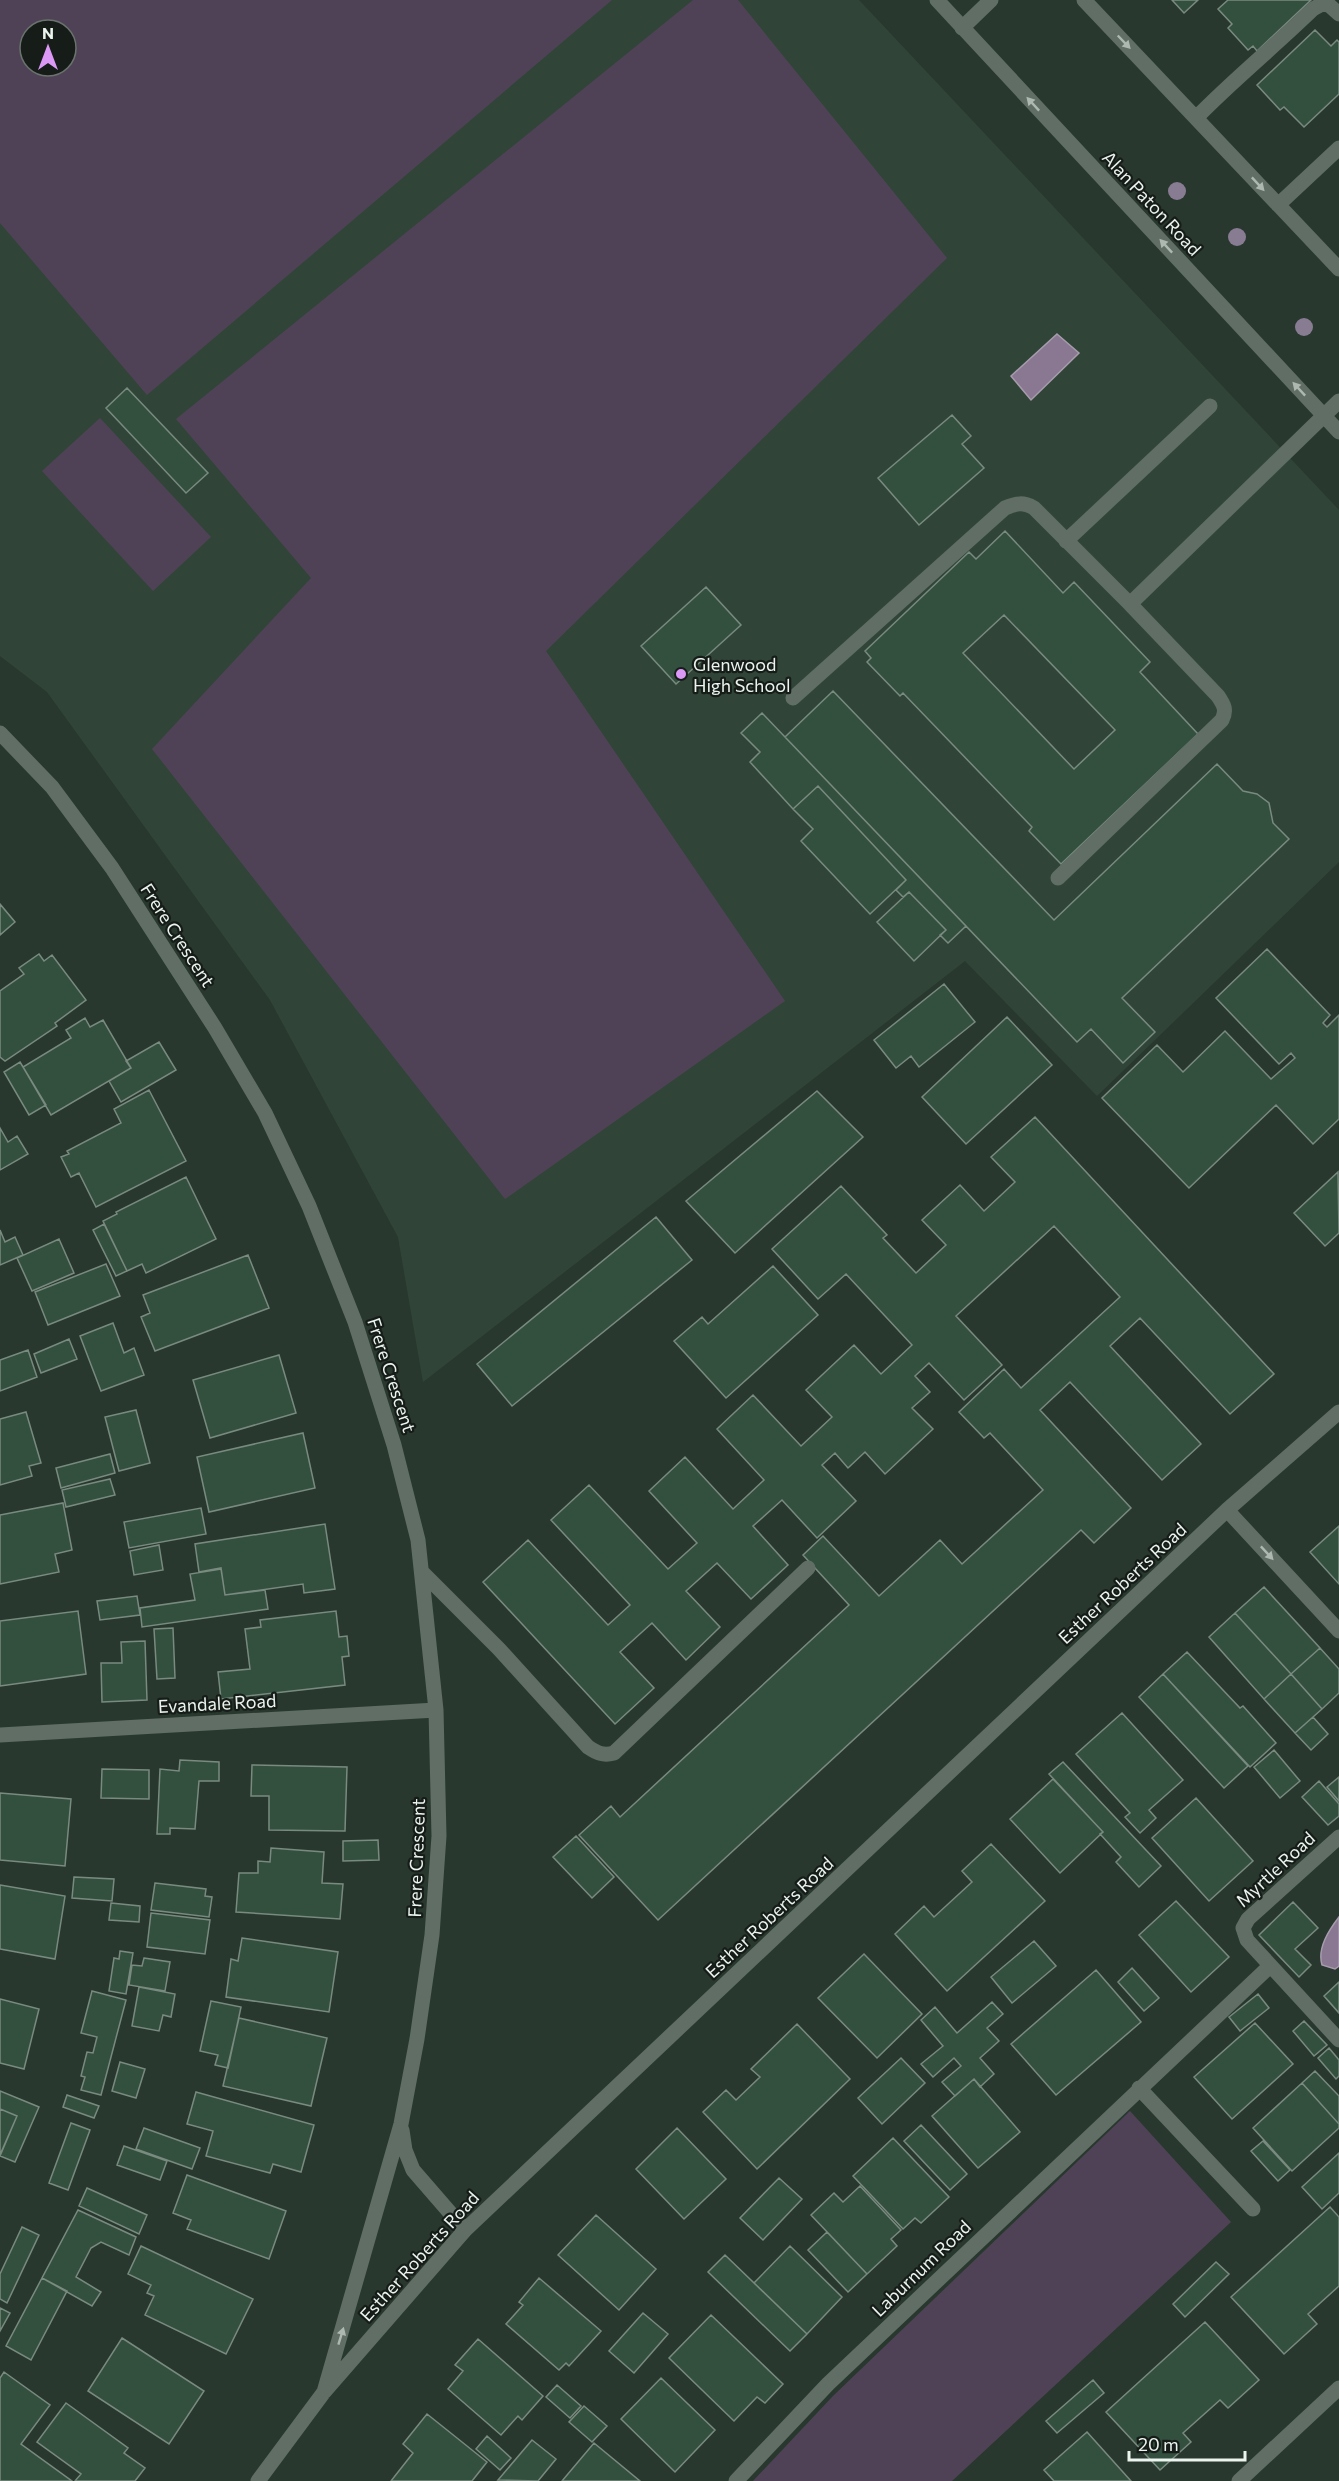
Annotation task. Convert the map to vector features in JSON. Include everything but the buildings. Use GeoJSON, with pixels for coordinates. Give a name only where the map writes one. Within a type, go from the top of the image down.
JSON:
{"type":"FeatureCollection","features":[{"type":"Feature","properties":{"kind":"street","name":"Alan Paton Road"},"geometry":{"type":"LineString","coordinates":[[937,0],[1339,432]]}},
{"type":"Feature","properties":{"kind":"street"},"geometry":{"type":"LineString","coordinates":[[962,28],[992,0]]}},
{"type":"Feature","properties":{"kind":"street"},"geometry":{"type":"LineString","coordinates":[[1084,0],[1339,269]]}},
{"type":"Feature","properties":{"kind":"street"},"geometry":{"type":"LineString","coordinates":[[1196,118],[1313,9],[1322,4],[1329,5],[1339,14]]}},
{"type":"Feature","properties":{"kind":"street"},"geometry":{"type":"LineString","coordinates":[[1278,205],[1339,148]]}},
{"type":"Feature","properties":{"kind":"street"},"geometry":{"type":"LineString","coordinates":[[1130,604],[1339,401]]}},
{"type":"Feature","properties":{"kind":"street"},"geometry":{"type":"LineString","coordinates":[[1066,541],[1210,406]]}},
{"type":"Feature","properties":{"kind":"street"},"geometry":{"type":"LineString","coordinates":[[793,698],[1005,508],[1025,503],[1034,508],[1130,604],[1225,706],[1222,720],[1058,878]]}},
{"type":"Feature","properties":{"kind":"street","name":"Frere Crescent"},"geometry":{"type":"LineString","coordinates":[[0,733],[52,787],[112,868],[215,1028],[265,1113],[309,1206],[355,1322],[394,1445],[418,1540],[436,1710],[439,1836],[432,1935],[417,2039],[401,2124],[324,2392]]}},
{"type":"Feature","properties":{"kind":"street","name":"Esther Roberts Road"},"geometry":{"type":"LineString","coordinates":[[258,2481],[324,2392],[465,2230],[1227,1510],[1339,1412]]}},
{"type":"Feature","properties":{"kind":"street"},"geometry":{"type":"LineString","coordinates":[[1227,1510],[1339,1631]]}},
{"type":"Feature","properties":{"kind":"street"},"geometry":{"type":"LineString","coordinates":[[422,1572],[499,1649],[588,1747],[599,1754],[607,1755],[614,1753],[808,1568]]}},
{"type":"Feature","properties":{"kind":"street","name":"Evandale Road"},"geometry":{"type":"LineString","coordinates":[[0,1736],[436,1710]]}},
{"type":"Feature","properties":{"kind":"street","name":"Myrtle Road"},"geometry":{"type":"LineString","coordinates":[[1339,1837],[1244,1924],[1244,1934],[1247,1940],[1339,2040]]}},
{"type":"Feature","properties":{"kind":"street","name":"Laburnum Road"},"geometry":{"type":"LineString","coordinates":[[736,2481],[828,2384],[1270,1966]]}},
{"type":"Feature","properties":{"kind":"street"},"geometry":{"type":"LineString","coordinates":[[1139,2088],[1253,2210]]}},
{"type":"Feature","properties":{"kind":"street","name":"Frere Crescent"},"geometry":{"type":"LineString","coordinates":[[401,2124],[405,2150],[413,2170],[465,2230]]}},
{"type":"Feature","properties":{"kind":"street"},"geometry":{"type":"LineString","coordinates":[[1239,2481],[1339,2388]]}},
{"type":"Feature","properties":{"kind":"shaded area","name":"Glenwood High School"},"geometry":{"type":"Polygon","coordinates":[[[0,0],[859,0],[1339,510],[1339,862],[1097,1096],[965,961],[423,1382],[398,1237],[270,1000],[47,692],[0,656],[0,0]]]}},
{"type":"Feature","properties":{"kind":"shaded area"},"geometry":{"type":"Polygon","coordinates":[[[0,0],[612,0],[147,395],[0,223],[0,0]]]}},
{"type":"Feature","properties":{"kind":"shaded area"},"geometry":{"type":"Polygon","coordinates":[[[693,0],[738,0],[947,258],[546,651],[785,1001],[505,1199],[152,749],[311,578],[176,419],[693,0]]]}},
{"type":"Feature","properties":{"kind":"shaded area"},"geometry":{"type":"Polygon","coordinates":[[[1057,334],[1079,353],[1031,400],[1011,376],[1057,334]]]}},
{"type":"Feature","properties":{"kind":"shaded area"},"geometry":{"type":"Polygon","coordinates":[[[100,418],[211,537],[153,591],[42,471],[100,418]]]}},
{"type":"Feature","properties":{"kind":"shaded area"},"geometry":{"type":"Polygon","coordinates":[[[1339,1917],[1339,1966],[1335,1969],[1322,1965],[1321,1952],[1328,1933],[1339,1917]]]}},
{"type":"Feature","properties":{"kind":"shaded area"},"geometry":{"type":"Polygon","coordinates":[[[1130,2111],[1231,2222],[952,2481],[753,2481],[833,2396],[1130,2111]]]}},
{"type":"Feature","properties":{"kind":"place","name":"Glenwood High School"},"geometry":{"type":"Point","coordinates":[681,674]}}]}
